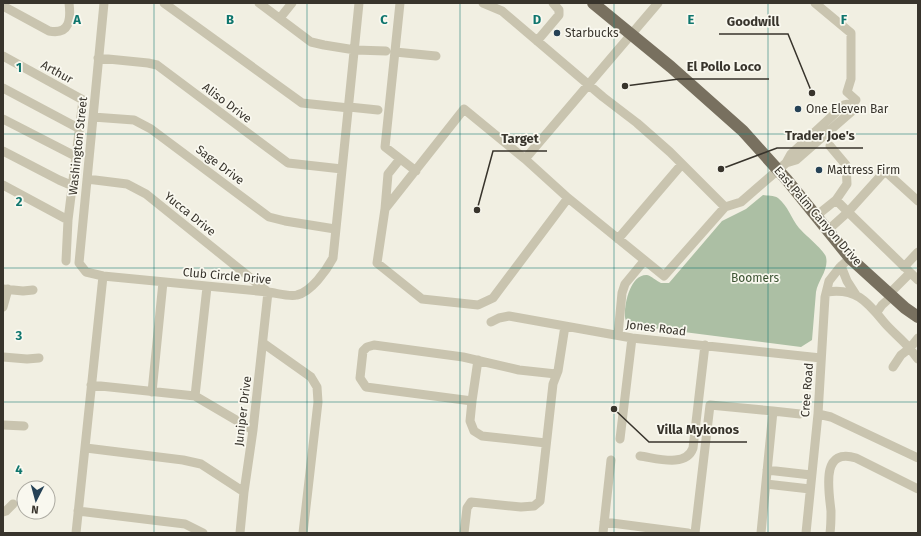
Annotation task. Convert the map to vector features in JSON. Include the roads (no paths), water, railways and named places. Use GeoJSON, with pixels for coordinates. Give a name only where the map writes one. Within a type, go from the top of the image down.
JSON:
{"type":"FeatureCollection","features":[{"type":"Feature","properties":{"kind":"main road","name":"East Palm Canyon Drive"},"geometry":{"type":"LineString","coordinates":[[593,3],[671,67],[782,166],[816,216],[850,258],[905,308],[918,317]]}},
{"type":"Feature","properties":{"kind":"street"},"geometry":{"type":"LineString","coordinates":[[3,6],[49,31],[57,33],[64,30],[68,24],[70,14],[69,3]]}},
{"type":"Feature","properties":{"kind":"street","name":"Washington Street"},"geometry":{"type":"LineString","coordinates":[[103,276],[86,272],[79,263],[104,3]]}},
{"type":"Feature","properties":{"kind":"street"},"geometry":{"type":"LineString","coordinates":[[164,3],[302,103],[378,110]]}},
{"type":"Feature","properties":{"kind":"street"},"geometry":{"type":"LineString","coordinates":[[259,3],[311,42],[355,50],[436,56]]}},
{"type":"Feature","properties":{"kind":"street"},"geometry":{"type":"LineString","coordinates":[[280,18],[292,3]]}},
{"type":"Feature","properties":{"kind":"street","name":"Club Circle Drive"},"geometry":{"type":"LineString","coordinates":[[103,276],[295,296],[306,292],[327,269],[332,258],[359,3]]}},
{"type":"Feature","properties":{"kind":"street"},"geometry":{"type":"LineString","coordinates":[[400,3],[390,52],[385,147],[416,171]]}},
{"type":"Feature","properties":{"kind":"street"},"geometry":{"type":"LineString","coordinates":[[483,3],[502,11],[603,97],[637,123],[682,164],[725,208]]}},
{"type":"Feature","properties":{"kind":"street"},"geometry":{"type":"LineString","coordinates":[[537,41],[559,15],[559,10],[553,3]]}},
{"type":"Feature","properties":{"kind":"street"},"geometry":{"type":"LineString","coordinates":[[525,159],[658,3]]}},
{"type":"Feature","properties":{"kind":"street"},"geometry":{"type":"LineString","coordinates":[[385,209],[464,109],[525,159],[568,198],[664,276],[725,208],[741,202],[782,166],[796,160],[802,149],[852,111],[853,103],[856,100],[847,92],[851,79],[851,33],[815,3]]}},
{"type":"Feature","properties":{"kind":"street","name":"Arthur"},"geometry":{"type":"LineString","coordinates":[[3,56],[83,100],[68,220],[66,261]]}},
{"type":"Feature","properties":{"kind":"street","name":"Aliso Drive"},"geometry":{"type":"LineString","coordinates":[[98,58],[156,65],[288,163],[342,169]]}},
{"type":"Feature","properties":{"kind":"street"},"geometry":{"type":"LineString","coordinates":[[3,88],[80,129]]}},
{"type":"Feature","properties":{"kind":"street","name":"Sage Drive"},"geometry":{"type":"LineString","coordinates":[[93,117],[134,120],[151,129],[269,216],[285,221],[335,229]]}},
{"type":"Feature","properties":{"kind":"street"},"geometry":{"type":"LineString","coordinates":[[3,119],[76,158]]}},
{"type":"Feature","properties":{"kind":"street"},"geometry":{"type":"LineString","coordinates":[[816,216],[836,200],[847,184],[846,165],[830,146]]}},
{"type":"Feature","properties":{"kind":"street"},"geometry":{"type":"LineString","coordinates":[[3,151],[73,186]]}},
{"type":"Feature","properties":{"kind":"street"},"geometry":{"type":"LineString","coordinates":[[400,159],[388,174],[385,209],[377,263],[422,299],[478,306],[493,298],[568,198]]}},
{"type":"Feature","properties":{"kind":"street"},"geometry":{"type":"LineString","coordinates":[[618,239],[682,164]]}},
{"type":"Feature","properties":{"kind":"street"},"geometry":{"type":"LineString","coordinates":[[828,230],[848,212],[885,171],[918,201]]}},
{"type":"Feature","properties":{"kind":"street","name":"Yucca Drive"},"geometry":{"type":"LineString","coordinates":[[87,180],[127,184],[146,194],[268,292]]}},
{"type":"Feature","properties":{"kind":"street"},"geometry":{"type":"LineString","coordinates":[[3,185],[68,220]]}},
{"type":"Feature","properties":{"kind":"street"},"geometry":{"type":"LineString","coordinates":[[836,200],[918,280]]}},
{"type":"Feature","properties":{"kind":"street"},"geometry":{"type":"LineString","coordinates":[[877,312],[891,295],[918,252]]}},
{"type":"Feature","properties":{"kind":"street","name":"Cree Road"},"geometry":{"type":"LineString","coordinates":[[806,533],[818,414],[827,292],[829,281],[840,266],[850,258]]}},
{"type":"Feature","properties":{"kind":"street"},"geometry":{"type":"LineString","coordinates":[[618,335],[622,293],[625,284],[644,261]]}},
{"type":"Feature","properties":{"kind":"street"},"geometry":{"type":"LineString","coordinates":[[840,266],[846,281],[856,295]]}},
{"type":"Feature","properties":{"kind":"street"},"geometry":{"type":"LineString","coordinates":[[76,533],[103,276]]}},
{"type":"Feature","properties":{"kind":"street"},"geometry":{"type":"LineString","coordinates":[[152,392],[162,282]]}},
{"type":"Feature","properties":{"kind":"street"},"geometry":{"type":"LineString","coordinates":[[195,396],[207,287]]}},
{"type":"Feature","properties":{"kind":"street"},"geometry":{"type":"LineString","coordinates":[[3,307],[5,289],[23,291],[33,290]]}},
{"type":"Feature","properties":{"kind":"street"},"geometry":{"type":"LineString","coordinates":[[827,292],[840,290],[864,299],[877,312],[882,320],[914,347],[918,359]]}},
{"type":"Feature","properties":{"kind":"street","name":"Juniper Drive"},"geometry":{"type":"LineString","coordinates":[[240,533],[268,292]]}},
{"type":"Feature","properties":{"kind":"street","name":"Jones Road"},"geometry":{"type":"LineString","coordinates":[[491,322],[509,316],[632,338],[821,358]]}},
{"type":"Feature","properties":{"kind":"street"},"geometry":{"type":"LineString","coordinates":[[464,533],[466,508],[471,502],[534,506],[540,502],[553,384],[565,326]]}},
{"type":"Feature","properties":{"kind":"street"},"geometry":{"type":"LineString","coordinates":[[620,440],[632,338]]}},
{"type":"Feature","properties":{"kind":"street"},"geometry":{"type":"LineString","coordinates":[[893,367],[901,355],[914,347],[918,338]]}},
{"type":"Feature","properties":{"kind":"street"},"geometry":{"type":"LineString","coordinates":[[262,343],[311,377],[317,387],[318,402],[303,533]]}},
{"type":"Feature","properties":{"kind":"street"},"geometry":{"type":"LineString","coordinates":[[472,400],[366,387],[360,378],[363,351],[367,347],[374,345],[463,357],[519,370],[556,374]]}},
{"type":"Feature","properties":{"kind":"street"},"geometry":{"type":"LineString","coordinates":[[640,456],[680,460],[687,457],[691,453],[693,448],[705,345]]}},
{"type":"Feature","properties":{"kind":"street"},"geometry":{"type":"LineString","coordinates":[[3,357],[27,360],[39,358]]}},
{"type":"Feature","properties":{"kind":"street"},"geometry":{"type":"LineString","coordinates":[[478,360],[470,421],[474,431],[482,436],[546,443]]}},
{"type":"Feature","properties":{"kind":"street"},"geometry":{"type":"LineString","coordinates":[[91,385],[195,396],[253,430]]}},
{"type":"Feature","properties":{"kind":"street"},"geometry":{"type":"LineString","coordinates":[[695,533],[710,405],[800,414]]}},
{"type":"Feature","properties":{"kind":"street"},"geometry":{"type":"LineString","coordinates":[[761,533],[773,411]]}},
{"type":"Feature","properties":{"kind":"street"},"geometry":{"type":"LineString","coordinates":[[818,414],[832,417],[918,458]]}},
{"type":"Feature","properties":{"kind":"street"},"geometry":{"type":"LineString","coordinates":[[3,425],[24,426]]}},
{"type":"Feature","properties":{"kind":"street"},"geometry":{"type":"LineString","coordinates":[[86,448],[183,460],[200,464],[244,492]]}},
{"type":"Feature","properties":{"kind":"street"},"geometry":{"type":"LineString","coordinates":[[830,533],[831,512],[828,489],[829,474],[833,463],[841,457],[849,456],[856,458],[918,489]]}},
{"type":"Feature","properties":{"kind":"street"},"geometry":{"type":"LineString","coordinates":[[603,533],[611,460]]}},
{"type":"Feature","properties":{"kind":"street"},"geometry":{"type":"LineString","coordinates":[[767,470],[811,475]]}},
{"type":"Feature","properties":{"kind":"street"},"geometry":{"type":"LineString","coordinates":[[766,484],[810,489]]}},
{"type":"Feature","properties":{"kind":"street"},"geometry":{"type":"LineString","coordinates":[[3,512],[13,504]]}},
{"type":"Feature","properties":{"kind":"street"},"geometry":{"type":"LineString","coordinates":[[78,511],[185,524],[203,533]]}},
{"type":"Feature","properties":{"kind":"street"},"geometry":{"type":"LineString","coordinates":[[604,522],[688,533]]}},
{"type":"Feature","properties":{"kind":"place","name":"Starbucks"},"geometry":{"type":"Point","coordinates":[557,33]}},
{"type":"Feature","properties":{"kind":"place","name":"El Pollo Loco"},"geometry":{"type":"Point","coordinates":[625,86]}},
{"type":"Feature","properties":{"kind":"place","name":"Goodwill"},"geometry":{"type":"Point","coordinates":[812,93]}},
{"type":"Feature","properties":{"kind":"place","name":"One Eleven Bar"},"geometry":{"type":"Point","coordinates":[798,109]}},
{"type":"Feature","properties":{"kind":"place","name":"Trader Joe's"},"geometry":{"type":"Point","coordinates":[721,169]}},
{"type":"Feature","properties":{"kind":"place","name":"Mattress Firm"},"geometry":{"type":"Point","coordinates":[819,170]}},
{"type":"Feature","properties":{"kind":"place","name":"Target"},"geometry":{"type":"Point","coordinates":[477,210]}},
{"type":"Feature","properties":{"kind":"place","name":"Villa Mykonos"},"geometry":{"type":"Point","coordinates":[614,409]}},
{"type":"Feature","properties":{"kind":"park label","name":"Boomers"},"geometry":{"type":"Point","coordinates":[755,278]}}]}
